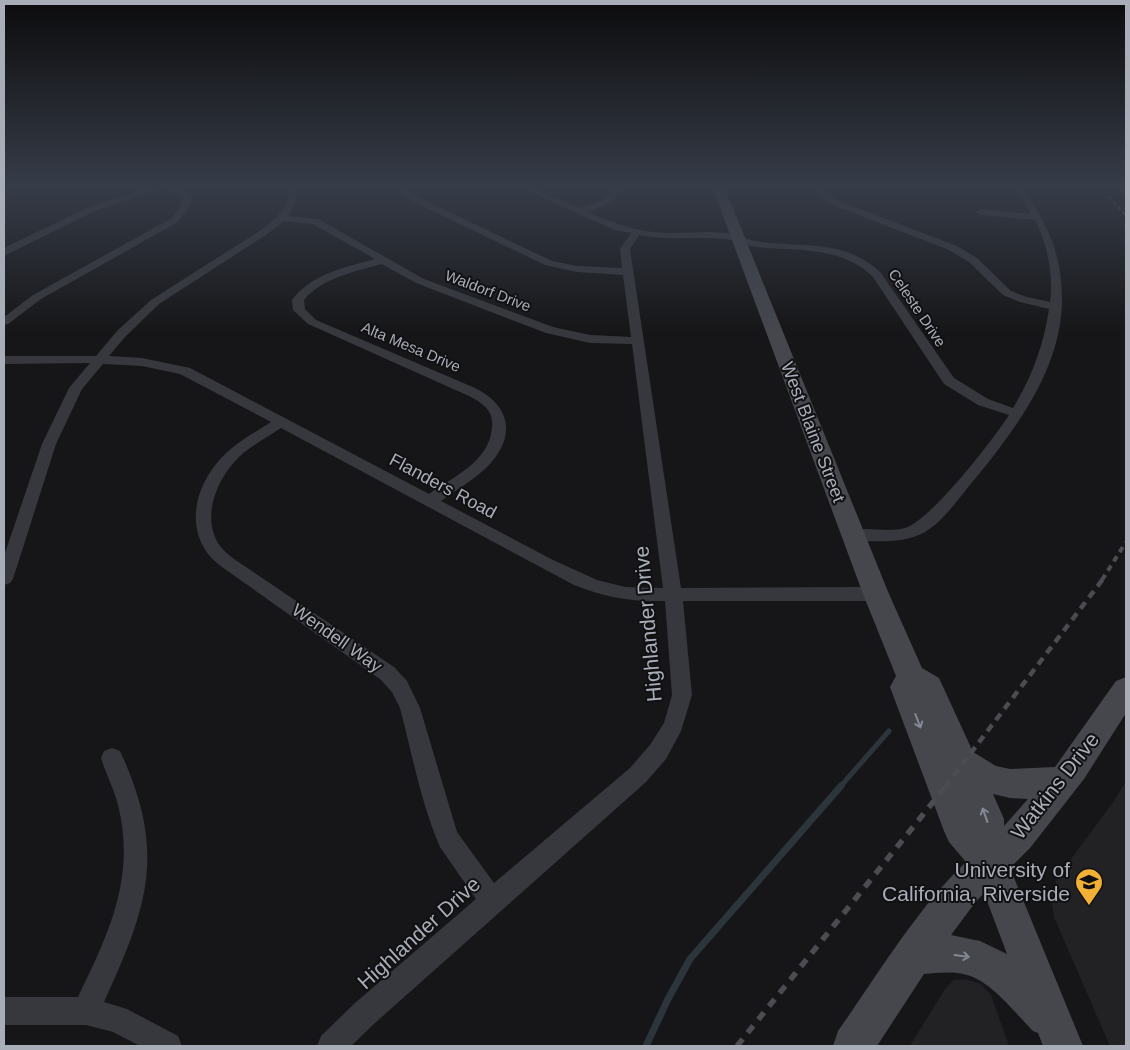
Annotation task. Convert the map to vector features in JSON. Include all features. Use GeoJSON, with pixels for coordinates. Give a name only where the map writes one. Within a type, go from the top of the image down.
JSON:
{"type":"FeatureCollection","features":[{"type":"Feature","properties":{"kind":"street"},"geometry":{"type":"LineString","coordinates":[[4,252],[38,235]]}},
{"type":"Feature","properties":{"kind":"street"},"geometry":{"type":"LineString","coordinates":[[4,322],[37,297],[148,235]]}},
{"type":"Feature","properties":{"kind":"street"},"geometry":{"type":"LineString","coordinates":[[4,579],[53,432],[76,388],[121,334],[155,302],[259,235]]}},
{"type":"Feature","properties":{"kind":"street","name":"Waldorf Drive"},"geometry":{"type":"LineString","coordinates":[[339,235],[428,285],[560,334],[590,339],[638,341]]}},
{"type":"Feature","properties":{"kind":"street"},"geometry":{"type":"LineString","coordinates":[[490,235],[549,263],[583,270],[629,272]]}},
{"type":"Feature","properties":{"kind":"street","name":"Highlander Drive"},"geometry":{"type":"LineString","coordinates":[[331,1046],[365,1013],[492,900],[638,775],[658,752],[674,725],[682,695],[673,594],[625,249],[626,244],[634,235]]}},
{"type":"Feature","properties":{"kind":"street","name":"Celeste Drive"},"geometry":{"type":"LineString","coordinates":[[662,235],[725,236],[755,244],[794,245],[829,250],[858,260],[877,275],[950,381],[983,402],[1018,414]]}},
{"type":"Feature","properties":{"kind":"street","name":"West Blaine Street"},"geometry":{"type":"LineString","coordinates":[[737,235],[876,594],[910,676],[929,686],[988,820],[990,863],[1058,1035]]}},
{"type":"Feature","properties":{"kind":"street"},"geometry":{"type":"LineString","coordinates":[[919,235],[953,248],[973,260],[1000,288],[1016,298],[1056,307]]}},
{"type":"Feature","properties":{"kind":"street"},"geometry":{"type":"LineString","coordinates":[[854,535],[912,532],[928,522],[978,468],[1018,414],[1034,385],[1053,332],[1056,307],[1054,272],[1050,249],[1044,235]]}},
{"type":"Feature","properties":{"kind":"street"},"geometry":{"type":"LineString","coordinates":[[4,239],[24,242]]}},
{"type":"Feature","properties":{"kind":"street","name":"Alta Mesa Drive"},"geometry":{"type":"LineString","coordinates":[[383,260],[314,284],[304,291],[299,298],[298,306],[304,318],[470,391],[482,398],[497,412],[498,430],[496,440],[481,465],[430,501]]}},
{"type":"Feature","properties":{"kind":"street","name":"Flanders Road"},"geometry":{"type":"LineString","coordinates":[[4,360],[153,363],[185,371],[547,564],[600,589],[624,594],[876,594]]}},
{"type":"Feature","properties":{"kind":"street","name":"Wendell Way"},"geometry":{"type":"LineString","coordinates":[[281,422],[246,444],[218,472],[211,484],[202,512],[203,527],[207,538],[215,551],[228,563],[387,673],[400,687],[410,708],[440,818],[448,839],[492,900]]}},
{"type":"Feature","properties":{"kind":"street","name":"West Blaine Street"},"geometry":{"type":"LineString","coordinates":[[910,676],[905,687],[961,831],[990,863]]}},
{"type":"Feature","properties":{"kind":"street","name":"Watkins Drive"},"geometry":{"type":"LineString","coordinates":[[853,1046],[914,955],[961,891],[1018,836],[1073,769],[1126,689]]}},
{"type":"Feature","properties":{"kind":"street"},"geometry":{"type":"LineString","coordinates":[[86,1011],[117,944],[130,907],[137,872],[135,838],[129,804],[112,758]]}},
{"type":"Feature","properties":{"kind":"street"},"geometry":{"type":"LineString","coordinates":[[963,762],[982,776],[1002,782],[1022,784],[1062,781]]}},
{"type":"Feature","properties":{"kind":"street"},"geometry":{"type":"LineString","coordinates":[[914,955],[968,956],[989,964],[1008,979],[1058,1035]]}},
{"type":"Feature","properties":{"kind":"street"},"geometry":{"type":"LineString","coordinates":[[4,1011],[86,1011],[117,1018],[168,1046]]}},
{"type":"Feature","properties":{"kind":"shaded area","name":"University of California, Riverside"},"geometry":{"type":"Polygon","coordinates":[[[1126,781],[1126,1046],[1110,1046],[1054,917],[1051,896],[1057,878],[1114,801],[1126,781]]]}},
{"type":"Feature","properties":{"kind":"shaded area"},"geometry":{"type":"Polygon","coordinates":[[[965,979],[981,984],[991,995],[1009,1046],[910,1046],[945,989],[954,980],[965,979]]]}},
{"type":"Feature","properties":{"kind":"waterway"},"geometry":{"type":"LineString","coordinates":[[840,787],[889,731]]}},
{"type":"Feature","properties":{"kind":"waterway"},"geometry":{"type":"LineString","coordinates":[[646,1046],[668,999],[690,959],[841,786]]}},
{"type":"Feature","properties":{"kind":"railway"},"geometry":{"type":"LineString","coordinates":[[1102,580],[1126,542]]}},
{"type":"Feature","properties":{"kind":"railway"},"geometry":{"type":"LineString","coordinates":[[945,787],[1103,579]]}},
{"type":"Feature","properties":{"kind":"railway"},"geometry":{"type":"LineString","coordinates":[[737,1046],[946,786]]}},
{"type":"Feature","properties":{"kind":"place","name":"University of California, Riverside"},"geometry":{"type":"Point","coordinates":[1089,906]}}]}
